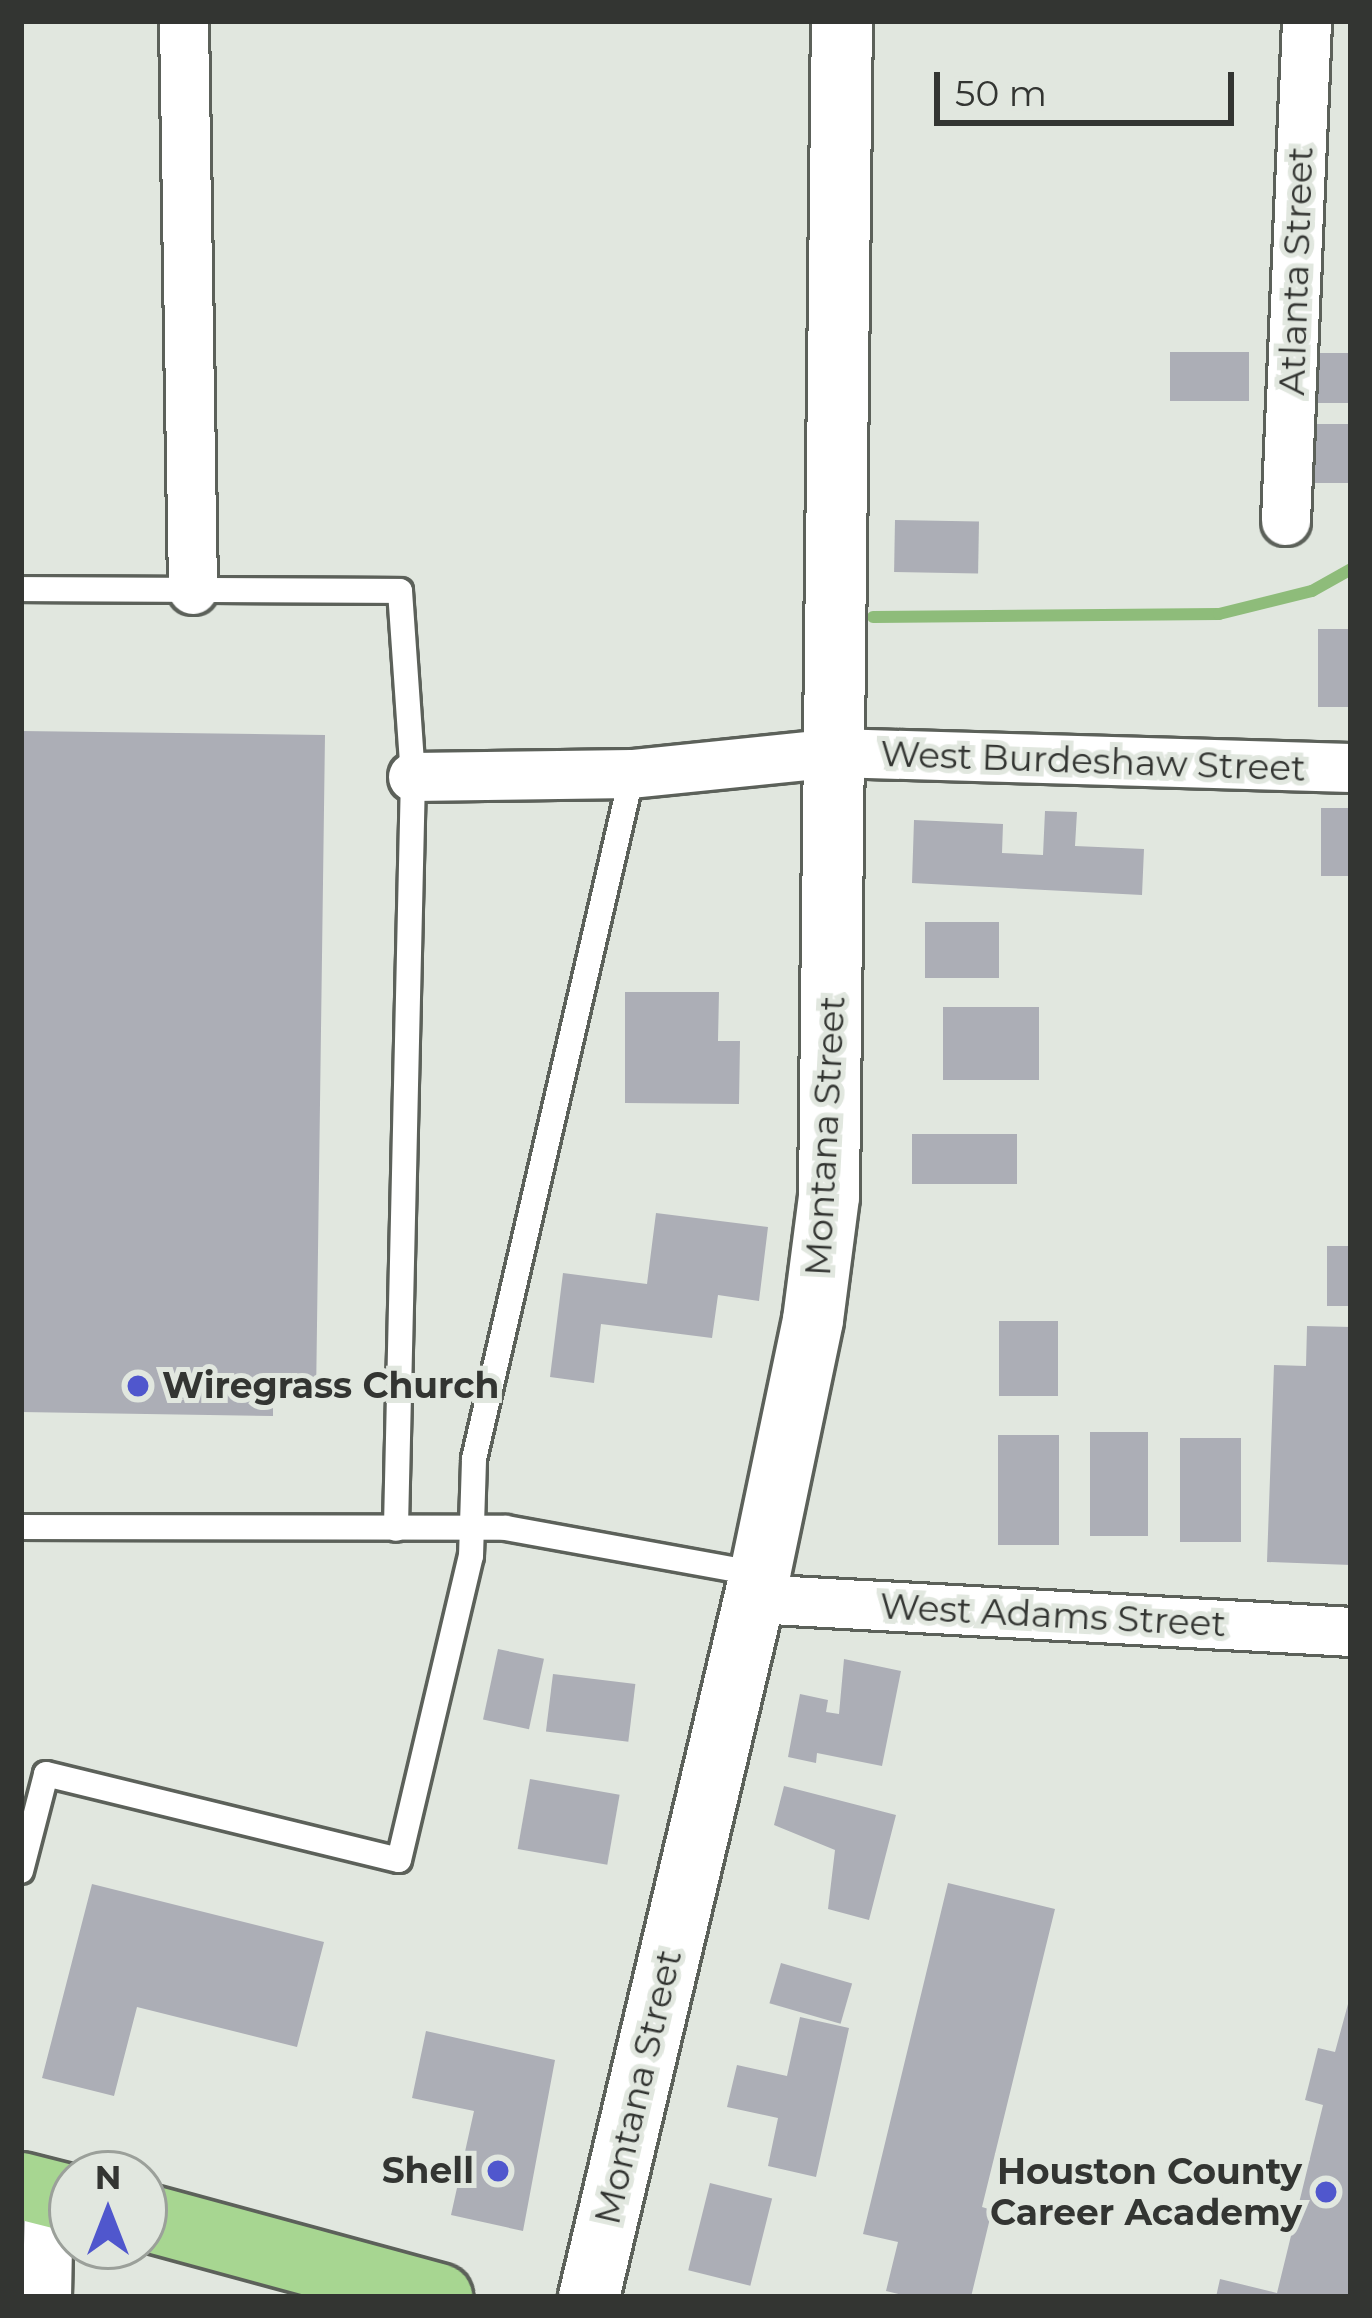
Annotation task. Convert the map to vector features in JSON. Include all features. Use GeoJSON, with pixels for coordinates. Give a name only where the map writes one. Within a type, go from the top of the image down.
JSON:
{"type":"FeatureCollection","features":[{"type":"Feature","properties":{"kind":"main road"},"geometry":{"type":"LineString","coordinates":[[168,2223],[440,2297]]}},
{"type":"Feature","properties":{"kind":"street"},"geometry":{"type":"LineString","coordinates":[[184,21],[193,590]]}},
{"type":"Feature","properties":{"kind":"street","name":"Montana Street"},"geometry":{"type":"LineString","coordinates":[[589,2297],[757,1586],[813,1321],[829,1196],[842,21]]}},
{"type":"Feature","properties":{"kind":"street","name":"Atlanta Street"},"geometry":{"type":"LineString","coordinates":[[1286,521],[1307,21]]}},
{"type":"Feature","properties":{"kind":"street","name":"West Burdeshaw Street"},"geometry":{"type":"LineString","coordinates":[[413,777],[632,774],[835,753],[1351,768]]}},
{"type":"Feature","properties":{"kind":"street","name":"West Adams Street"},"geometry":{"type":"LineString","coordinates":[[757,1586],[1351,1632]]}},
{"type":"Feature","properties":{"kind":"street"},"geometry":{"type":"LineString","coordinates":[[47,2192],[47,2297]]}},
{"type":"Feature","properties":{"kind":"lane"},"geometry":{"type":"LineString","coordinates":[[21,590],[400,590],[413,777],[396,1529]]}},
{"type":"Feature","properties":{"kind":"lane"},"geometry":{"type":"LineString","coordinates":[[21,1871],[46,1774],[399,1860],[472,1528],[474,1459],[632,774]]}},
{"type":"Feature","properties":{"kind":"lane"},"geometry":{"type":"LineString","coordinates":[[21,1528],[472,1528],[757,1586]]}},
{"type":"Feature","properties":{"kind":"building"},"geometry":{"type":"Polygon","coordinates":[[[1170,352],[1249,352],[1249,401],[1170,401],[1170,352]]]}},
{"type":"Feature","properties":{"kind":"building"},"geometry":{"type":"Polygon","coordinates":[[[1311,353],[1351,353],[1351,403],[1311,403],[1311,353]]]}},
{"type":"Feature","properties":{"kind":"building"},"geometry":{"type":"Polygon","coordinates":[[[1306,424],[1351,424],[1351,483],[1306,483],[1306,424]]]}},
{"type":"Feature","properties":{"kind":"building"},"geometry":{"type":"Polygon","coordinates":[[[895,520],[979,521],[978,573],[894,572],[895,520]]]}},
{"type":"Feature","properties":{"kind":"building"},"geometry":{"type":"Polygon","coordinates":[[[1318,629],[1351,629],[1351,707],[1318,707],[1318,629]]]}},
{"type":"Feature","properties":{"kind":"building"},"geometry":{"type":"Polygon","coordinates":[[[21,731],[325,735],[316,1399],[273,1399],[273,1416],[21,1412],[21,731]]]}},
{"type":"Feature","properties":{"kind":"building"},"geometry":{"type":"Polygon","coordinates":[[[1321,808],[1351,808],[1351,876],[1321,876],[1321,808]]]}},
{"type":"Feature","properties":{"kind":"building"},"geometry":{"type":"Polygon","coordinates":[[[1045,811],[1077,812],[1075,846],[1144,849],[1142,895],[912,883],[914,820],[1003,824],[1002,853],[1043,855],[1045,811]]]}},
{"type":"Feature","properties":{"kind":"building"},"geometry":{"type":"Polygon","coordinates":[[[925,922],[999,922],[999,978],[925,978],[925,922]]]}},
{"type":"Feature","properties":{"kind":"building"},"geometry":{"type":"Polygon","coordinates":[[[625,992],[719,992],[718,1041],[740,1041],[739,1104],[625,1103],[625,992]]]}},
{"type":"Feature","properties":{"kind":"building"},"geometry":{"type":"Polygon","coordinates":[[[943,1007],[1039,1007],[1039,1080],[943,1080],[943,1007]]]}},
{"type":"Feature","properties":{"kind":"building"},"geometry":{"type":"Polygon","coordinates":[[[912,1134],[1017,1134],[1017,1184],[912,1184],[912,1134]]]}},
{"type":"Feature","properties":{"kind":"building"},"geometry":{"type":"Polygon","coordinates":[[[656,1213],[768,1227],[759,1301],[718,1295],[712,1338],[601,1324],[594,1383],[550,1377],[563,1273],[647,1284],[656,1213]]]}},
{"type":"Feature","properties":{"kind":"building"},"geometry":{"type":"Polygon","coordinates":[[[1327,1246],[1351,1246],[1351,1306],[1327,1306],[1327,1246]]]}},
{"type":"Feature","properties":{"kind":"building"},"geometry":{"type":"Polygon","coordinates":[[[999,1321],[1058,1321],[1058,1396],[999,1396],[999,1321]]]}},
{"type":"Feature","properties":{"kind":"building"},"geometry":{"type":"Polygon","coordinates":[[[1307,1326],[1351,1327],[1351,1565],[1267,1562],[1274,1365],[1306,1366],[1307,1326]]]}},
{"type":"Feature","properties":{"kind":"building"},"geometry":{"type":"Polygon","coordinates":[[[1090,1432],[1148,1432],[1148,1536],[1090,1536],[1090,1432]]]}},
{"type":"Feature","properties":{"kind":"building"},"geometry":{"type":"Polygon","coordinates":[[[998,1435],[1059,1435],[1059,1545],[998,1545],[998,1435]]]}},
{"type":"Feature","properties":{"kind":"building"},"geometry":{"type":"Polygon","coordinates":[[[1180,1438],[1241,1438],[1241,1542],[1180,1542],[1180,1438]]]}},
{"type":"Feature","properties":{"kind":"building"},"geometry":{"type":"Polygon","coordinates":[[[498,1649],[544,1659],[529,1729],[483,1719],[498,1649]]]}},
{"type":"Feature","properties":{"kind":"building"},"geometry":{"type":"Polygon","coordinates":[[[844,1659],[901,1671],[882,1766],[817,1753],[816,1763],[788,1757],[800,1694],[828,1700],[826,1712],[839,1714],[844,1659]]]}},
{"type":"Feature","properties":{"kind":"building"},"geometry":{"type":"Polygon","coordinates":[[[553,1674],[635,1684],[628,1742],[546,1732],[553,1674]]]}},
{"type":"Feature","properties":{"kind":"building"},"geometry":{"type":"Polygon","coordinates":[[[530,1779],[620,1795],[607,1865],[518,1849],[530,1779]]]}},
{"type":"Feature","properties":{"kind":"building"},"geometry":{"type":"Polygon","coordinates":[[[784,1786],[896,1815],[869,1920],[828,1909],[835,1850],[774,1825],[784,1786]]]}},
{"type":"Feature","properties":{"kind":"building"},"geometry":{"type":"Polygon","coordinates":[[[948,1883],[1055,1909],[982,2207],[992,2210],[971,2297],[911,2297],[886,2291],[898,2242],[863,2234],[948,1883]]]}},
{"type":"Feature","properties":{"kind":"building"},"geometry":{"type":"Polygon","coordinates":[[[92,1884],[324,1942],[297,2047],[137,2007],[114,2096],[42,2078],[92,1884]]]}},
{"type":"Feature","properties":{"kind":"building"},"geometry":{"type":"Polygon","coordinates":[[[781,1963],[852,1983],[841,2024],[769,2003],[781,1963]]]}},
{"type":"Feature","properties":{"kind":"building","name":"Houston County Career Academy"},"geometry":{"type":"Polygon","coordinates":[[[1351,1993],[1351,2297],[1216,2297],[1220,2279],[1277,2293],[1323,2105],[1305,2100],[1318,2048],[1335,2052],[1351,1993]]]}},
{"type":"Feature","properties":{"kind":"building"},"geometry":{"type":"Polygon","coordinates":[[[800,2017],[849,2028],[816,2177],[768,2166],[778,2118],[727,2107],[737,2065],[787,2076],[800,2017]]]}},
{"type":"Feature","properties":{"kind":"building"},"geometry":{"type":"Polygon","coordinates":[[[426,2031],[555,2060],[523,2231],[451,2215],[474,2111],[412,2098],[426,2031]]]}},
{"type":"Feature","properties":{"kind":"building"},"geometry":{"type":"Polygon","coordinates":[[[710,2183],[772,2198],[750,2286],[688,2270],[710,2183]]]}},
{"type":"Feature","properties":{"kind":"waterway"},"geometry":{"type":"LineString","coordinates":[[873,617],[1219,614],[1312,591],[1351,569]]}},
{"type":"Feature","properties":{"kind":"place","name":"Wiregrass Church"},"geometry":{"type":"Point","coordinates":[138,1386]}},
{"type":"Feature","properties":{"kind":"place","name":"Shell"},"geometry":{"type":"Point","coordinates":[498,2171]}},
{"type":"Feature","properties":{"kind":"place","name":"Houston County Career Academy"},"geometry":{"type":"Point","coordinates":[1326,2192]}}]}
